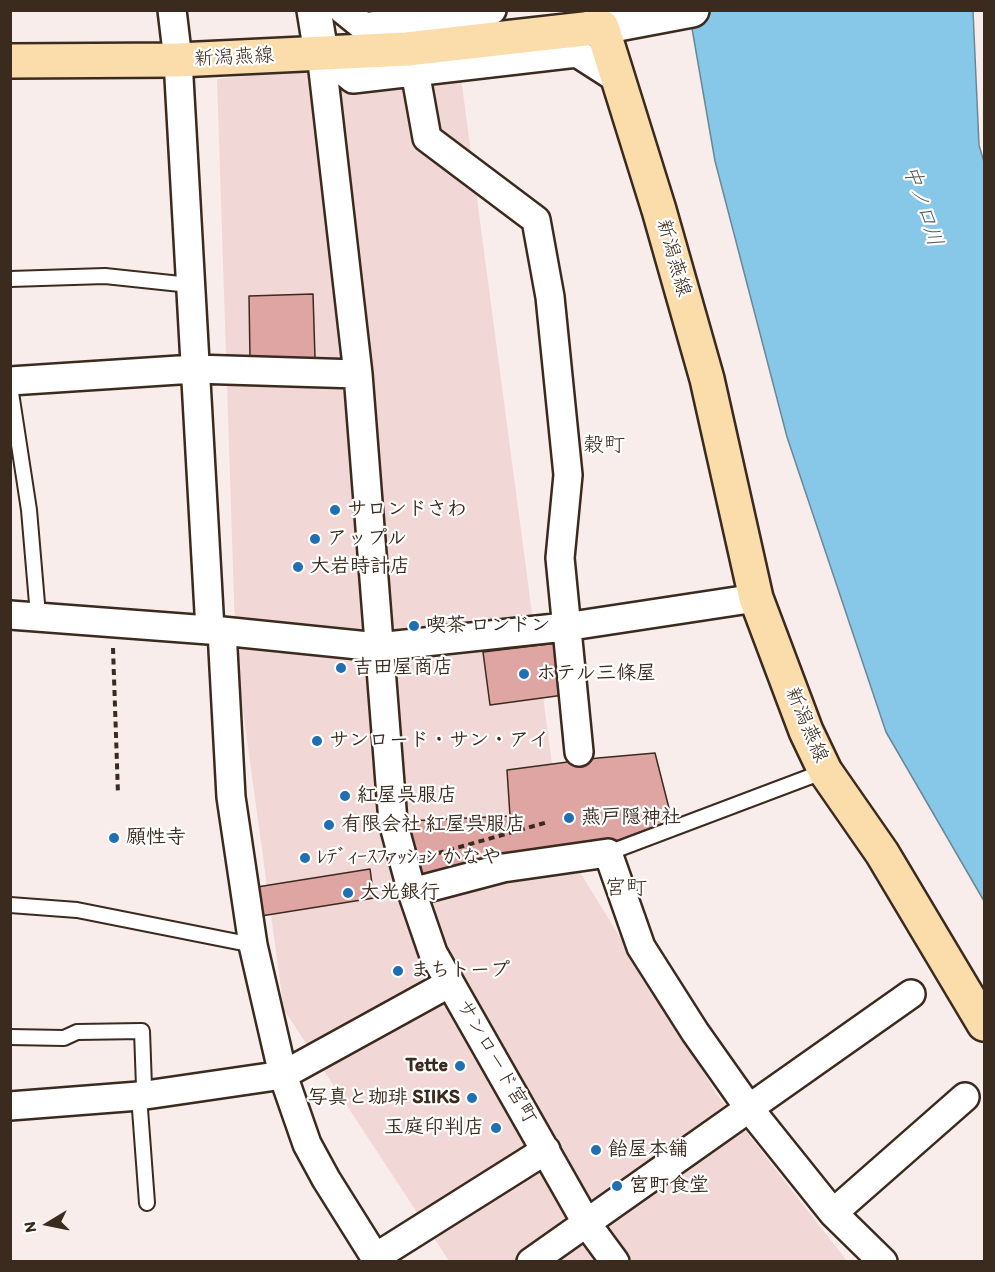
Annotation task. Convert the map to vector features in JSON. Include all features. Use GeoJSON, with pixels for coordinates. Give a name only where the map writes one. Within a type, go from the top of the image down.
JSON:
{"type":"FeatureCollection","features":[{"type":"Feature","properties":{"kind":"main road","name":"新潟燕線"},"geometry":{"type":"LineString","coordinates":[[10,61],[178,60],[407,49],[612,20],[619,80],[707,379],[756,598],[806,731],[825,771],[882,853],[984,1024]]}},
{"type":"Feature","properties":{"kind":"street"},"geometry":{"type":"LineString","coordinates":[[172,10],[178,60],[194,369],[231,797],[253,945],[283,1075],[308,1144],[326,1179],[377,1259],[546,1150]]}},
{"type":"Feature","properties":{"kind":"street"},"geometry":{"type":"LineString","coordinates":[[314,10],[321,53],[353,79],[577,53],[619,80]]}},
{"type":"Feature","properties":{"kind":"street"},"geometry":{"type":"LineString","coordinates":[[343,10],[364,27],[492,10]]}},
{"type":"Feature","properties":{"kind":"street"},"geometry":{"type":"LineString","coordinates":[[612,20],[692,10]]}},
{"type":"Feature","properties":{"kind":"street","name":"サンロード宮町"},"geometry":{"type":"LineString","coordinates":[[321,53],[358,374],[393,822],[412,892],[433,953],[588,1224],[615,1262]]}},
{"type":"Feature","properties":{"kind":"street"},"geometry":{"type":"LineString","coordinates":[[415,71],[427,138],[536,220],[550,297],[568,475],[560,558],[579,752]]}},
{"type":"Feature","properties":{"kind":"street"},"geometry":{"type":"LineString","coordinates":[[10,381],[194,369],[358,374]]}},
{"type":"Feature","properties":{"kind":"street"},"geometry":{"type":"LineString","coordinates":[[10,615],[38,615],[378,648],[565,627],[756,598]]}},
{"type":"Feature","properties":{"kind":"street"},"geometry":{"type":"LineString","coordinates":[[412,892],[503,868],[608,852],[640,947],[748,1107],[833,1213],[883,1262]]}},
{"type":"Feature","properties":{"kind":"street"},"geometry":{"type":"LineString","coordinates":[[10,1106],[139,1096],[283,1075],[450,983]]}},
{"type":"Feature","properties":{"kind":"street"},"geometry":{"type":"LineString","coordinates":[[531,1262],[588,1224],[748,1107],[912,994]]}},
{"type":"Feature","properties":{"kind":"street"},"geometry":{"type":"LineString","coordinates":[[833,1213],[965,1097]]}},
{"type":"Feature","properties":{"kind":"lane"},"geometry":{"type":"LineString","coordinates":[[10,279],[105,276],[190,285]]}},
{"type":"Feature","properties":{"kind":"lane"},"geometry":{"type":"LineString","coordinates":[[10,386],[17,486],[38,615]]}},
{"type":"Feature","properties":{"kind":"lane"},"geometry":{"type":"LineString","coordinates":[[608,852],[825,771]]}},
{"type":"Feature","properties":{"kind":"lane"},"geometry":{"type":"LineString","coordinates":[[10,905],[77,910],[253,945]]}},
{"type":"Feature","properties":{"kind":"lane"},"geometry":{"type":"LineString","coordinates":[[10,1037],[64,1038],[77,1032],[142,1031],[144,1086],[139,1096],[147,1203]]}},
{"type":"Feature","properties":{"kind":"path"},"geometry":{"type":"LineString","coordinates":[[112,622],[118,794]]}},
{"type":"Feature","properties":{"kind":"path"},"geometry":{"type":"LineString","coordinates":[[404,863],[548,822]]}},
{"type":"Feature","properties":{"kind":"shaded area"},"geometry":{"type":"Polygon","coordinates":[[[458,55],[552,764],[507,770],[510,816],[407,821],[415,879],[567,851],[716,1093],[847,1261],[449,1261],[284,1010],[236,660],[217,79],[458,55]]]}},
{"type":"Feature","properties":{"kind":"water","name":"中ノ口川"},"geometry":{"type":"Polygon","coordinates":[[[689,11],[973,11],[979,145],[984,162],[984,901],[886,732],[787,437],[715,161],[689,11]]]}},
{"type":"Feature","properties":{"kind":"building"},"geometry":{"type":"Polygon","coordinates":[[[313,294],[315,358],[250,359],[249,296],[313,294]]]}},
{"type":"Feature","properties":{"kind":"building","name":"ホテル三條屋"},"geometry":{"type":"Polygon","coordinates":[[[557,643],[564,695],[490,705],[483,652],[557,643]]]}},
{"type":"Feature","properties":{"kind":"building","name":"燕戸隠神社"},"geometry":{"type":"Polygon","coordinates":[[[655,753],[672,820],[605,845],[415,880],[407,821],[510,816],[507,770],[655,753]]]}},
{"type":"Feature","properties":{"kind":"building"},"geometry":{"type":"Polygon","coordinates":[[[370,869],[374,898],[261,916],[257,887],[370,869]]]}},
{"type":"Feature","properties":{"kind":"place","name":"サロンドさわ"},"geometry":{"type":"Point","coordinates":[335,510]}},
{"type":"Feature","properties":{"kind":"place","name":"アップル"},"geometry":{"type":"Point","coordinates":[315,539]}},
{"type":"Feature","properties":{"kind":"place","name":"大岩時計店"},"geometry":{"type":"Point","coordinates":[298,567]}},
{"type":"Feature","properties":{"kind":"place","name":"喫茶 ロンドン"},"geometry":{"type":"Point","coordinates":[414,626]}},
{"type":"Feature","properties":{"kind":"place","name":"吉田屋商店"},"geometry":{"type":"Point","coordinates":[341,668]}},
{"type":"Feature","properties":{"kind":"place","name":"ホテル三條屋"},"geometry":{"type":"Point","coordinates":[524,674]}},
{"type":"Feature","properties":{"kind":"place","name":"サンロード・サン・アイ"},"geometry":{"type":"Point","coordinates":[317,741]}},
{"type":"Feature","properties":{"kind":"place","name":"紅屋呉服店"},"geometry":{"type":"Point","coordinates":[345,796]}},
{"type":"Feature","properties":{"kind":"place","name":"燕戸隠神社"},"geometry":{"type":"Point","coordinates":[569,818]}},
{"type":"Feature","properties":{"kind":"place","name":"有限会社 紅屋呉服店"},"geometry":{"type":"Point","coordinates":[329,825]}},
{"type":"Feature","properties":{"kind":"place","name":"願性寺"},"geometry":{"type":"Point","coordinates":[114,838]}},
{"type":"Feature","properties":{"kind":"place","name":"ﾚﾃﾞｨｰｽﾌｧｯｼｮﾝ かなや"},"geometry":{"type":"Point","coordinates":[305,858]}},
{"type":"Feature","properties":{"kind":"place","name":"大光銀行"},"geometry":{"type":"Point","coordinates":[348,893]}},
{"type":"Feature","properties":{"kind":"place","name":"まちトープ"},"geometry":{"type":"Point","coordinates":[398,971]}},
{"type":"Feature","properties":{"kind":"place","name":"Tette"},"geometry":{"type":"Point","coordinates":[460,1066]}},
{"type":"Feature","properties":{"kind":"place","name":"写真と珈琲 SIIKS"},"geometry":{"type":"Point","coordinates":[472,1098]}},
{"type":"Feature","properties":{"kind":"place","name":"玉庭印判店"},"geometry":{"type":"Point","coordinates":[496,1128]}},
{"type":"Feature","properties":{"kind":"place","name":"飴屋本舗"},"geometry":{"type":"Point","coordinates":[596,1150]}},
{"type":"Feature","properties":{"kind":"place","name":"宮町食堂"},"geometry":{"type":"Point","coordinates":[617,1186]}},
{"type":"Feature","properties":{"kind":"district","name":"穀町"},"geometry":{"type":"Point","coordinates":[604,446]}},
{"type":"Feature","properties":{"kind":"district","name":"宮町"},"geometry":{"type":"Point","coordinates":[626,889]}}]}
